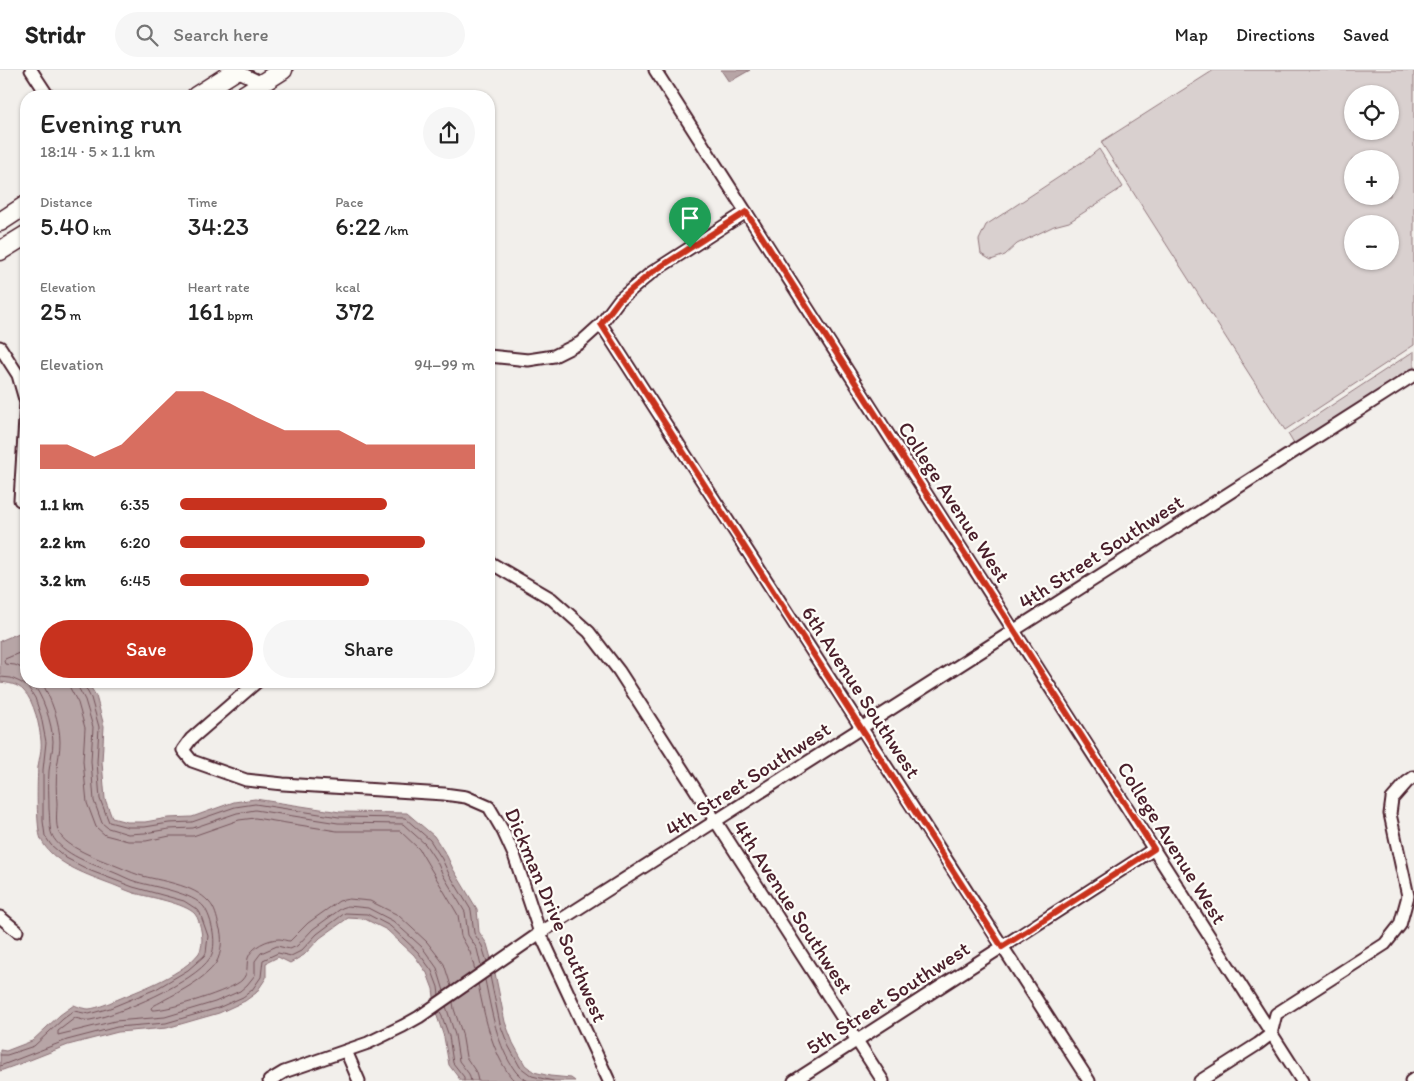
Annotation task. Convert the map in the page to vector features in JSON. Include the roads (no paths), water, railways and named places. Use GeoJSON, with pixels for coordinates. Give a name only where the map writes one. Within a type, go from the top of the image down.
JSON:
{"type":"FeatureCollection","features":[{"type":"Feature","properties":{"kind":"main road"},"geometry":{"type":"LineString","coordinates":[[205,90],[236,70]]}},
{"type":"Feature","properties":{"kind":"main road"},"geometry":{"type":"LineString","coordinates":[[251,90],[283,70]]}},
{"type":"Feature","properties":{"kind":"main road"},"geometry":{"type":"LineString","coordinates":[[0,222],[20,209]]}},
{"type":"Feature","properties":{"kind":"main road"},"geometry":{"type":"LineString","coordinates":[[0,251],[20,239]]}},
{"type":"Feature","properties":{"kind":"street"},"geometry":{"type":"LineString","coordinates":[[31,70],[44,90]]}},
{"type":"Feature","properties":{"kind":"street"},"geometry":{"type":"LineString","coordinates":[[236,70],[262,83]]}},
{"type":"Feature","properties":{"kind":"street","name":"College Avenue West"},"geometry":{"type":"LineString","coordinates":[[656,70],[1302,1081]]}},
{"type":"Feature","properties":{"kind":"street"},"geometry":{"type":"LineString","coordinates":[[495,357],[528,360],[554,356],[580,343],[601,324],[619,300],[651,273],[746,212]]}},
{"type":"Feature","properties":{"kind":"street","name":"6th Avenue Southwest"},"geometry":{"type":"LineString","coordinates":[[601,324],[1089,1081]]}},
{"type":"Feature","properties":{"kind":"street"},"geometry":{"type":"LineString","coordinates":[[0,347],[18,375],[20,382]]}},
{"type":"Feature","properties":{"kind":"street","name":"4th Street Southwest"},"geometry":{"type":"LineString","coordinates":[[268,1081],[284,1072],[368,1043],[419,1017],[540,934],[1414,375]]}},
{"type":"Feature","properties":{"kind":"street","name":"4th Avenue Southwest"},"geometry":{"type":"LineString","coordinates":[[495,566],[552,599],[589,632],[619,671],[883,1081]]}},
{"type":"Feature","properties":{"kind":"street","name":"Dickman Drive Southwest"},"geometry":{"type":"LineString","coordinates":[[250,688],[191,739],[183,750],[192,761],[246,780],[444,794],[466,797],[489,807],[503,830],[514,856],[540,934],[609,1081]]}},
{"type":"Feature","properties":{"kind":"street"},"geometry":{"type":"LineString","coordinates":[[1200,1081],[1271,1034],[1276,1014],[1385,944],[1400,925],[1408,896],[1390,814],[1392,799],[1414,777]]}},
{"type":"Feature","properties":{"kind":"street","name":"5th Street Southwest"},"geometry":{"type":"LineString","coordinates":[[794,1081],[1154,849]]}},
{"type":"Feature","properties":{"kind":"street"},"geometry":{"type":"LineString","coordinates":[[0,917],[17,931]]}},
{"type":"Feature","properties":{"kind":"street"},"geometry":{"type":"LineString","coordinates":[[346,1051],[359,1081]]}},
{"type":"Feature","properties":{"kind":"water"},"geometry":{"type":"Polygon","coordinates":[[[721,70],[750,70],[729,82],[721,70]]]}},
{"type":"Feature","properties":{"kind":"water"},"geometry":{"type":"Polygon","coordinates":[[[20,633],[20,688],[10,683],[0,682],[0,641],[20,633]]]}},
{"type":"Feature","properties":{"kind":"water"},"geometry":{"type":"Polygon","coordinates":[[[20,688],[91,688],[96,696],[104,726],[102,762],[105,799],[112,818],[127,822],[145,822],[168,818],[192,817],[234,802],[255,799],[340,812],[407,813],[434,836],[477,909],[479,932],[487,944],[505,1022],[513,1043],[525,1065],[534,1072],[571,1078],[575,1081],[461,1081],[449,1065],[444,1037],[436,1013],[433,989],[427,973],[414,955],[387,930],[365,919],[348,918],[320,938],[304,955],[290,963],[278,957],[266,963],[266,978],[256,993],[245,1001],[219,1013],[167,1028],[118,1032],[68,1045],[0,1071],[0,1050],[6,1051],[32,1041],[60,1015],[74,1005],[87,1009],[105,1005],[163,980],[192,961],[199,953],[202,945],[202,933],[199,922],[195,914],[190,910],[134,893],[79,871],[60,861],[46,847],[41,839],[38,825],[40,735],[34,708],[28,695],[20,688]]]}}]}
